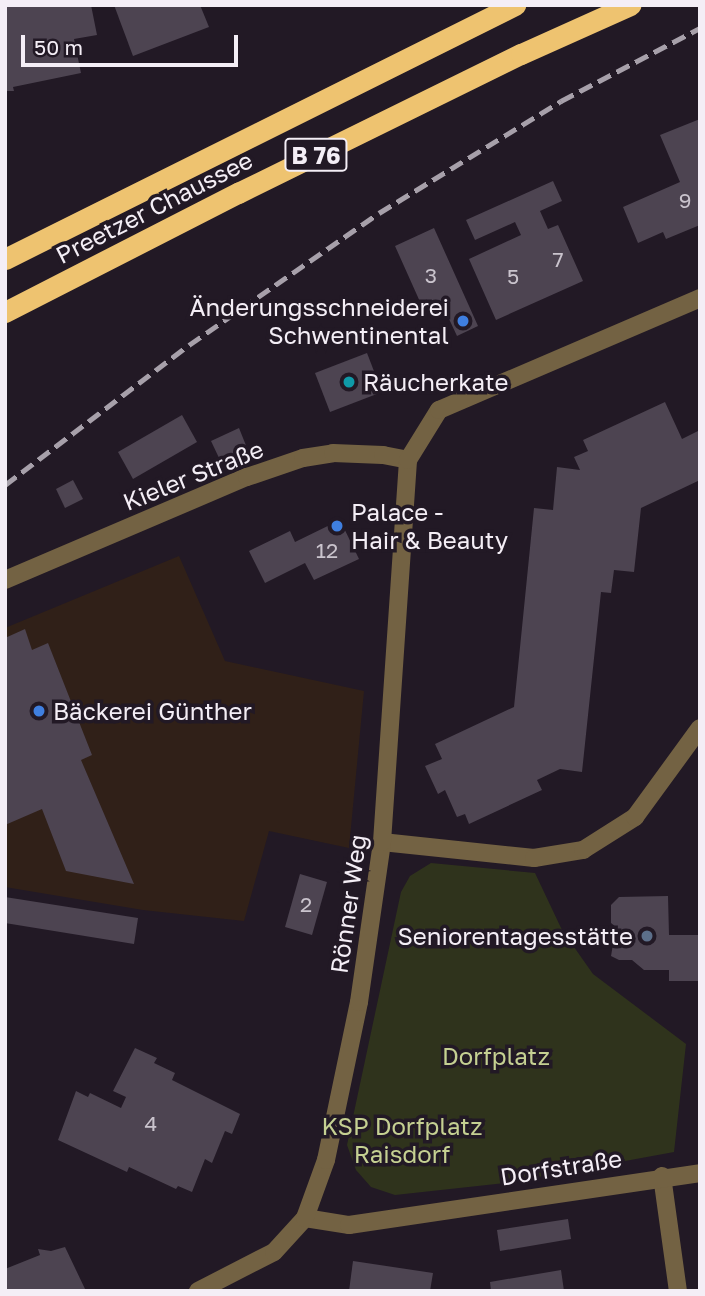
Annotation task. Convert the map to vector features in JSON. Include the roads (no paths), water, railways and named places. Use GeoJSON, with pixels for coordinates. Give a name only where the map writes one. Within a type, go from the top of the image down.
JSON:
{"type":"FeatureCollection","features":[{"type":"Feature","properties":{"kind":"highway","name":"Preetzer Chaussee"},"geometry":{"type":"LineString","coordinates":[[5,259],[515,5]]}},
{"type":"Feature","properties":{"kind":"highway","name":"Preetzer Chaussee"},"geometry":{"type":"LineString","coordinates":[[5,312],[238,193],[522,54],[630,5]]}},
{"type":"Feature","properties":{"kind":"street"},"geometry":{"type":"LineString","coordinates":[[408,460],[439,410],[700,298]]}},
{"type":"Feature","properties":{"kind":"street","name":"Kieler Straße"},"geometry":{"type":"LineString","coordinates":[[5,580],[247,477],[303,458],[333,453],[383,455],[408,460]]}},
{"type":"Feature","properties":{"kind":"street","name":"Rönner Weg"},"geometry":{"type":"LineString","coordinates":[[198,1291],[274,1252],[305,1218],[326,1160],[359,1002],[383,842],[408,460]]}},
{"type":"Feature","properties":{"kind":"street"},"geometry":{"type":"LineString","coordinates":[[383,842],[534,858],[583,850],[635,817],[700,728]]}},
{"type":"Feature","properties":{"kind":"street","name":"Dorfstraße"},"geometry":{"type":"LineString","coordinates":[[305,1218],[349,1225],[662,1176],[700,1173]]}},
{"type":"Feature","properties":{"kind":"street"},"geometry":{"type":"LineString","coordinates":[[662,1176],[678,1291]]}},
{"type":"Feature","properties":{"kind":"railway"},"geometry":{"type":"LineString","coordinates":[[5,485],[189,345],[379,213],[561,101],[700,28]]}},
{"type":"Feature","properties":{"kind":"place","name":"Änderungsschneiderei Schwentinental"},"geometry":{"type":"Point","coordinates":[463,321]}},
{"type":"Feature","properties":{"kind":"place","name":"Räucherkate"},"geometry":{"type":"Point","coordinates":[349,382]}},
{"type":"Feature","properties":{"kind":"place","name":"Palace - Hair & Beauty"},"geometry":{"type":"Point","coordinates":[337,526]}},
{"type":"Feature","properties":{"kind":"place","name":"Bäckerei Günther"},"geometry":{"type":"Point","coordinates":[39,711]}},
{"type":"Feature","properties":{"kind":"place","name":"Seniorentagesstätte"},"geometry":{"type":"Point","coordinates":[647,936]}},
{"type":"Feature","properties":{"kind":"park label","name":"Dorfplatz"},"geometry":{"type":"Point","coordinates":[496,1056]}},
{"type":"Feature","properties":{"kind":"park label","name":"KSP Dorfplatz Raisdorf"},"geometry":{"type":"Point","coordinates":[402,1140]}}]}
